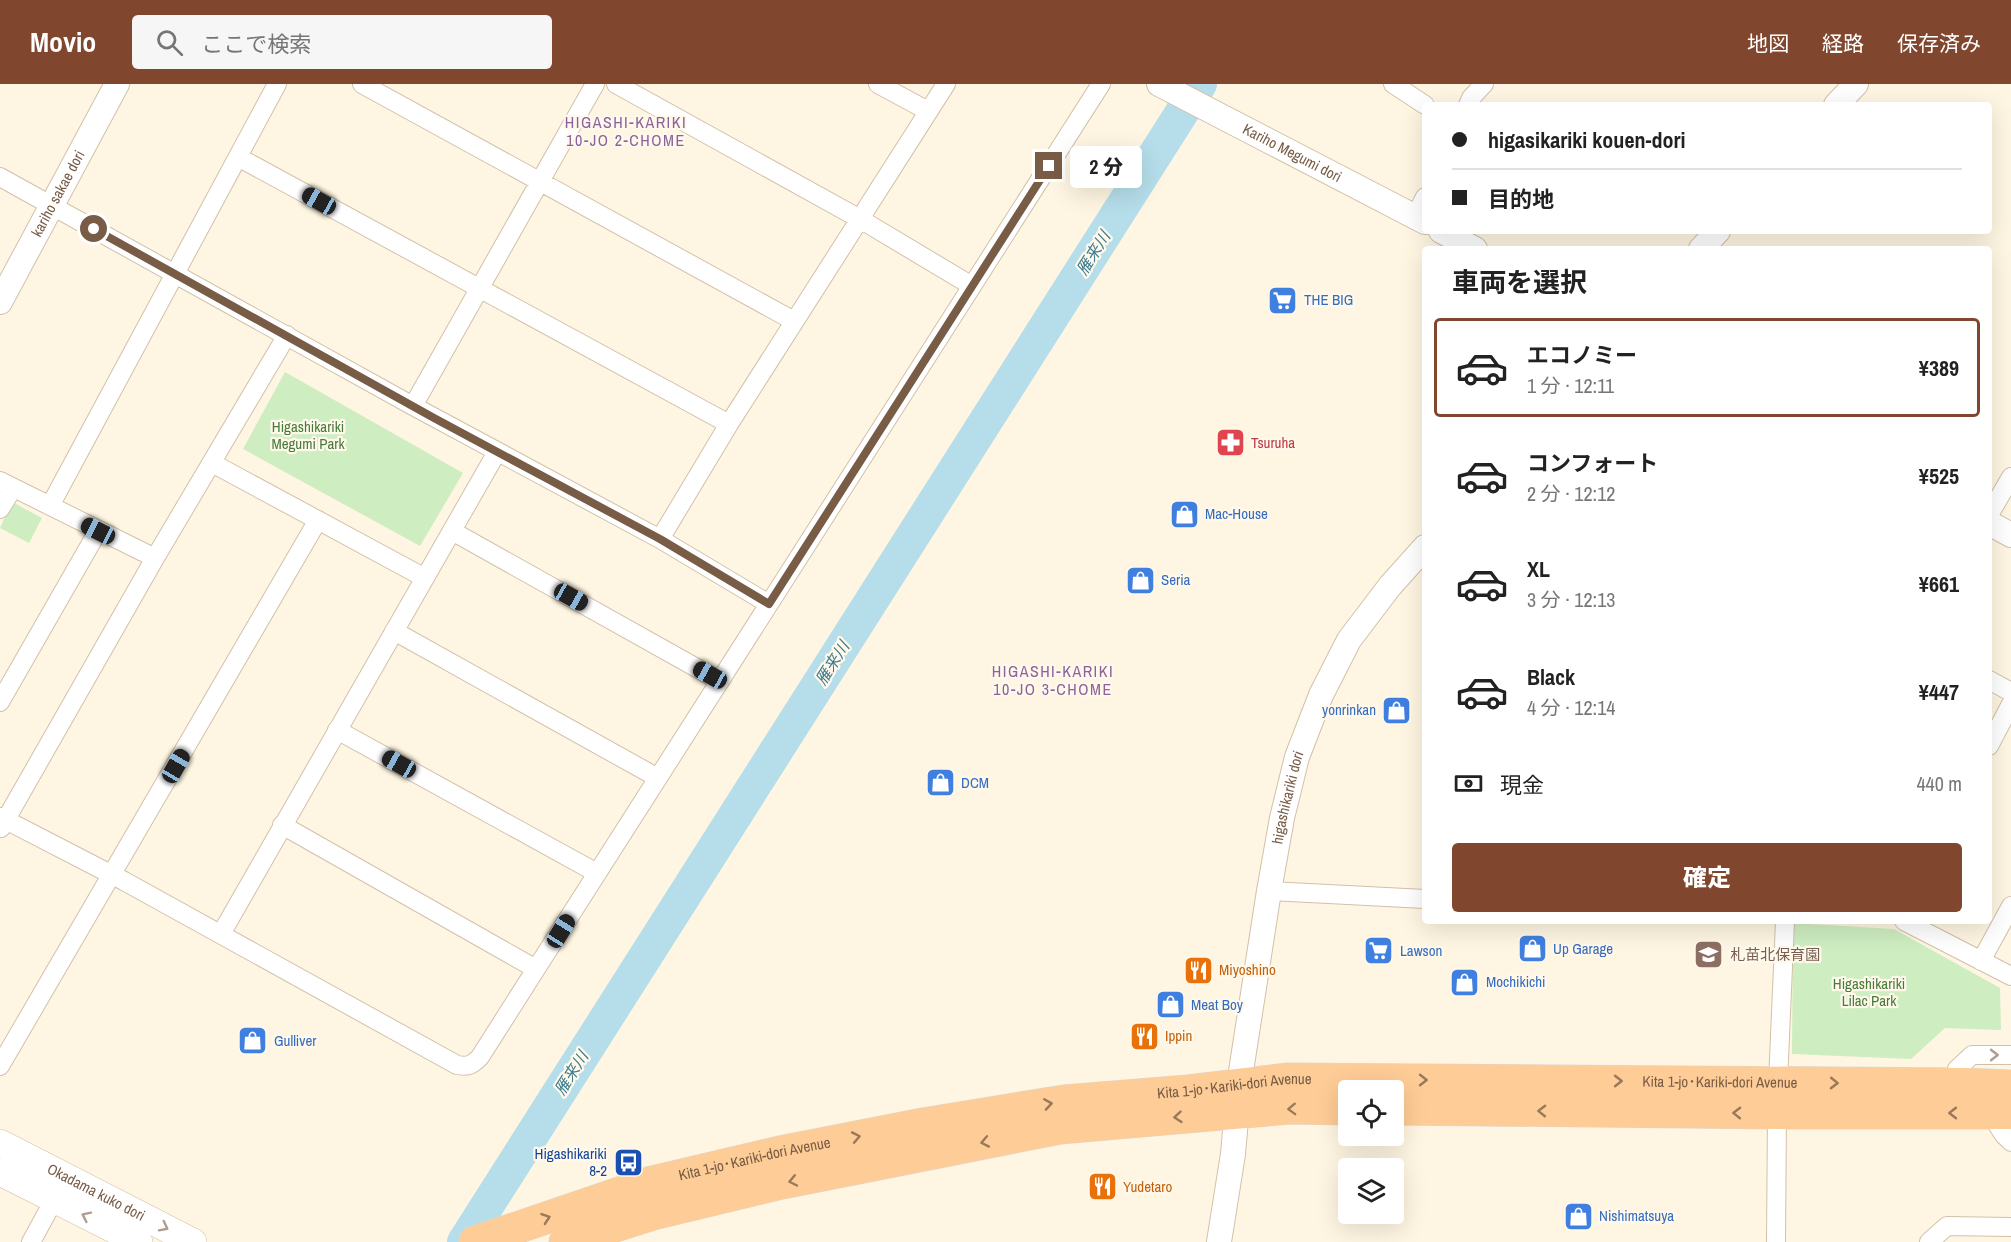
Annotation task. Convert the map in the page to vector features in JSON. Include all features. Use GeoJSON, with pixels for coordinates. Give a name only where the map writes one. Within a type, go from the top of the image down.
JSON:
{"type":"FeatureCollection","features":[{"type":"Feature","properties":{"kind":"highway","name":"Kita 1-jo･Kariki-dori Avenue"},"geometry":{"type":"LineString","coordinates":[[565,1242],[653,1214],[782,1183],[1060,1128],[1190,1116],[1288,1079],[2011,1086]]}},
{"type":"Feature","properties":{"kind":"highway","name":"Kita 1-jo･Kariki-dori Avenue"},"geometry":{"type":"LineString","coordinates":[[483,1239],[652,1182],[780,1152],[923,1124],[1064,1101],[1188,1091],[1290,1108],[1338,1109]]}},
{"type":"Feature","properties":{"kind":"highway","name":"Kita 1-jo･Kariki-dori Avenue"},"geometry":{"type":"LineString","coordinates":[[1404,1109],[2001,1113]]}},
{"type":"Feature","properties":{"kind":"main road","name":"Okadama kuko dori"},"geometry":{"type":"LineString","coordinates":[[0,1143],[57,1187],[139,1242]]}},
{"type":"Feature","properties":{"kind":"main road","name":"Okadama kuko dori"},"geometry":{"type":"LineString","coordinates":[[0,1172],[57,1187],[193,1242]]}},
{"type":"Feature","properties":{"kind":"street","name":"kariho sakae dori"},"geometry":{"type":"LineString","coordinates":[[0,302],[117,84]]}},
{"type":"Feature","properties":{"kind":"street"},"geometry":{"type":"LineString","coordinates":[[50,506],[277,84]]}},
{"type":"Feature","properties":{"kind":"street"},"geometry":{"type":"LineString","coordinates":[[362,84],[794,321]]}},
{"type":"Feature","properties":{"kind":"street"},"geometry":{"type":"LineString","coordinates":[[413,406],[595,84]]}},
{"type":"Feature","properties":{"kind":"street"},"geometry":{"type":"LineString","coordinates":[[616,84],[860,219],[972,286]]}},
{"type":"Feature","properties":{"kind":"street"},"geometry":{"type":"LineString","coordinates":[[878,84],[928,111]]}},
{"type":"Feature","properties":{"kind":"street"},"geometry":{"type":"LineString","coordinates":[[660,539],[729,423],[946,84]]}},
{"type":"Feature","properties":{"kind":"street"},"geometry":{"type":"LineString","coordinates":[[287,335],[2,823],[113,875],[457,1065],[466,1067],[472,1065],[480,1057],[1101,84]]}},
{"type":"Feature","properties":{"kind":"street","name":"Kariho Megumi dori"},"geometry":{"type":"LineString","coordinates":[[1160,84],[1422,212]]}},
{"type":"Feature","properties":{"kind":"street"},"geometry":{"type":"LineString","coordinates":[[1393,84],[1422,103]]}},
{"type":"Feature","properties":{"kind":"street"},"geometry":{"type":"LineString","coordinates":[[1469,102],[1484,84]]}},
{"type":"Feature","properties":{"kind":"street"},"geometry":{"type":"LineString","coordinates":[[1839,102],[1856,84]]}},
{"type":"Feature","properties":{"kind":"street"},"geometry":{"type":"LineString","coordinates":[[238,157],[729,423]]}},
{"type":"Feature","properties":{"kind":"street"},"geometry":{"type":"LineString","coordinates":[[0,177],[413,406],[660,539],[769,604]]}},
{"type":"Feature","properties":{"kind":"street"},"geometry":{"type":"LineString","coordinates":[[1447,234],[1469,246]]}},
{"type":"Feature","properties":{"kind":"street"},"geometry":{"type":"LineString","coordinates":[[1704,246],[1715,234]]}},
{"type":"Feature","properties":{"kind":"street"},"geometry":{"type":"LineString","coordinates":[[220,934],[497,452]]}},
{"type":"Feature","properties":{"kind":"street"},"geometry":{"type":"LineString","coordinates":[[212,463],[425,578]]}},
{"type":"Feature","properties":{"kind":"street"},"geometry":{"type":"LineString","coordinates":[[1992,510],[2011,477]]}},
{"type":"Feature","properties":{"kind":"street"},"geometry":{"type":"LineString","coordinates":[[0,509],[6,484],[155,558]]}},
{"type":"Feature","properties":{"kind":"street"},"geometry":{"type":"LineString","coordinates":[[0,1066],[318,520]]}},
{"type":"Feature","properties":{"kind":"street"},"geometry":{"type":"LineString","coordinates":[[1992,525],[2011,535]]}},
{"type":"Feature","properties":{"kind":"street"},"geometry":{"type":"LineString","coordinates":[[0,702],[98,531]]}},
{"type":"Feature","properties":{"kind":"street"},"geometry":{"type":"LineString","coordinates":[[452,531],[720,681]]}},
{"type":"Feature","properties":{"kind":"street","name":"higashikariki dori"},"geometry":{"type":"LineString","coordinates":[[1219,1242],[1269,891],[1282,818],[1297,757],[1321,695],[1349,640],[1390,586],[1422,550]]}},
{"type":"Feature","properties":{"kind":"street"},"geometry":{"type":"LineString","coordinates":[[394,631],[658,778]]}},
{"type":"Feature","properties":{"kind":"street"},"geometry":{"type":"LineString","coordinates":[[1992,682],[2011,692]]}},
{"type":"Feature","properties":{"kind":"street"},"geometry":{"type":"LineString","coordinates":[[1992,741],[2011,704]]}},
{"type":"Feature","properties":{"kind":"street"},"geometry":{"type":"LineString","coordinates":[[337,730],[597,873]]}},
{"type":"Feature","properties":{"kind":"street"},"geometry":{"type":"LineString","coordinates":[[282,825],[536,969]]}},
{"type":"Feature","properties":{"kind":"street"},"geometry":{"type":"LineString","coordinates":[[1269,891],[1422,899]]}},
{"type":"Feature","properties":{"kind":"street"},"geometry":{"type":"LineString","coordinates":[[1980,961],[2011,906]]}},
{"type":"Feature","properties":{"kind":"street"},"geometry":{"type":"LineString","coordinates":[[1778,1082],[1785,924]]}},
{"type":"Feature","properties":{"kind":"street"},"geometry":{"type":"LineString","coordinates":[[1910,924],[2011,976]]}},
{"type":"Feature","properties":{"kind":"street"},"geometry":{"type":"LineString","coordinates":[[2011,1055],[1972,1055],[1957,1069],[1964,1084],[2001,1113],[2004,1135],[2011,1142]]}},
{"type":"Feature","properties":{"kind":"street"},"geometry":{"type":"LineString","coordinates":[[1776,1242],[1777,1113]]}},
{"type":"Feature","properties":{"kind":"street"},"geometry":{"type":"LineString","coordinates":[[31,1242],[57,1187]]}},
{"type":"Feature","properties":{"kind":"street"},"geometry":{"type":"LineString","coordinates":[[1929,1242],[1947,1226],[2011,1227]]}},
{"type":"Feature","properties":{"kind":"green space","name":"Higashikariki Megumi Park"},"geometry":{"type":"Polygon","coordinates":[[[285,372],[463,473],[420,546],[243,449],[285,372]]]}},
{"type":"Feature","properties":{"kind":"green space"},"geometry":{"type":"Polygon","coordinates":[[[12,502],[42,518],[29,543],[0,528],[12,502]]]}},
{"type":"Feature","properties":{"kind":"green space","name":"Higashikariki Lilac Park"},"geometry":{"type":"Polygon","coordinates":[[[1793,924],[1894,929],[2000,988],[2001,1030],[1945,1028],[1911,1059],[1792,1054],[1793,924]]]}},
{"type":"Feature","properties":{"kind":"waterway","name":"雁来川"},"geometry":{"type":"LineString","coordinates":[[464,1242],[1200,84]]}},
{"type":"Feature","properties":{"kind":"place","name":"THE BIG"},"geometry":{"type":"Point","coordinates":[1283,300]}},
{"type":"Feature","properties":{"kind":"place","name":"Tsuruha"},"geometry":{"type":"Point","coordinates":[1230,443]}},
{"type":"Feature","properties":{"kind":"place","name":"Mac-House"},"geometry":{"type":"Point","coordinates":[1184,514]}},
{"type":"Feature","properties":{"kind":"place","name":"Seria"},"geometry":{"type":"Point","coordinates":[1140,580]}},
{"type":"Feature","properties":{"kind":"place","name":"yonrinkan"},"geometry":{"type":"Point","coordinates":[1397,710]}},
{"type":"Feature","properties":{"kind":"place","name":"DCM"},"geometry":{"type":"Point","coordinates":[940,783]}},
{"type":"Feature","properties":{"kind":"place","name":"Up Garage"},"geometry":{"type":"Point","coordinates":[1532,949]}},
{"type":"Feature","properties":{"kind":"place","name":"Lawson"},"geometry":{"type":"Point","coordinates":[1379,951]}},
{"type":"Feature","properties":{"kind":"place","name":"札苗北保育園"},"geometry":{"type":"Point","coordinates":[1709,955]}},
{"type":"Feature","properties":{"kind":"place","name":"Miyoshino"},"geometry":{"type":"Point","coordinates":[1198,970]}},
{"type":"Feature","properties":{"kind":"place","name":"Mochikichi"},"geometry":{"type":"Point","coordinates":[1465,982]}},
{"type":"Feature","properties":{"kind":"place","name":"Meat Boy"},"geometry":{"type":"Point","coordinates":[1170,1005]}},
{"type":"Feature","properties":{"kind":"place","name":"Ippin"},"geometry":{"type":"Point","coordinates":[1144,1036]}},
{"type":"Feature","properties":{"kind":"place","name":"Gulliver"},"geometry":{"type":"Point","coordinates":[253,1041]}},
{"type":"Feature","properties":{"kind":"place","name":"Higashikariki 8-2"},"geometry":{"type":"Point","coordinates":[628,1163]}},
{"type":"Feature","properties":{"kind":"place","name":"Yudetaro"},"geometry":{"type":"Point","coordinates":[1102,1187]}},
{"type":"Feature","properties":{"kind":"place","name":"Nishimatsuya"},"geometry":{"type":"Point","coordinates":[1578,1216]}},
{"type":"Feature","properties":{"kind":"district","name":"HIGASHI-KARIKI 10-JO 2-CHOME"},"geometry":{"type":"Point","coordinates":[626,131]}},
{"type":"Feature","properties":{"kind":"district","name":"HIGASHI-KARIKI 10-JO 3-CHOME"},"geometry":{"type":"Point","coordinates":[1053,680]}},
{"type":"Feature","properties":{"kind":"route"},"geometry":{"type":"LineString","coordinates":[[94,229],[434,418],[660,539],[769,604],[1049,166]]}}]}
